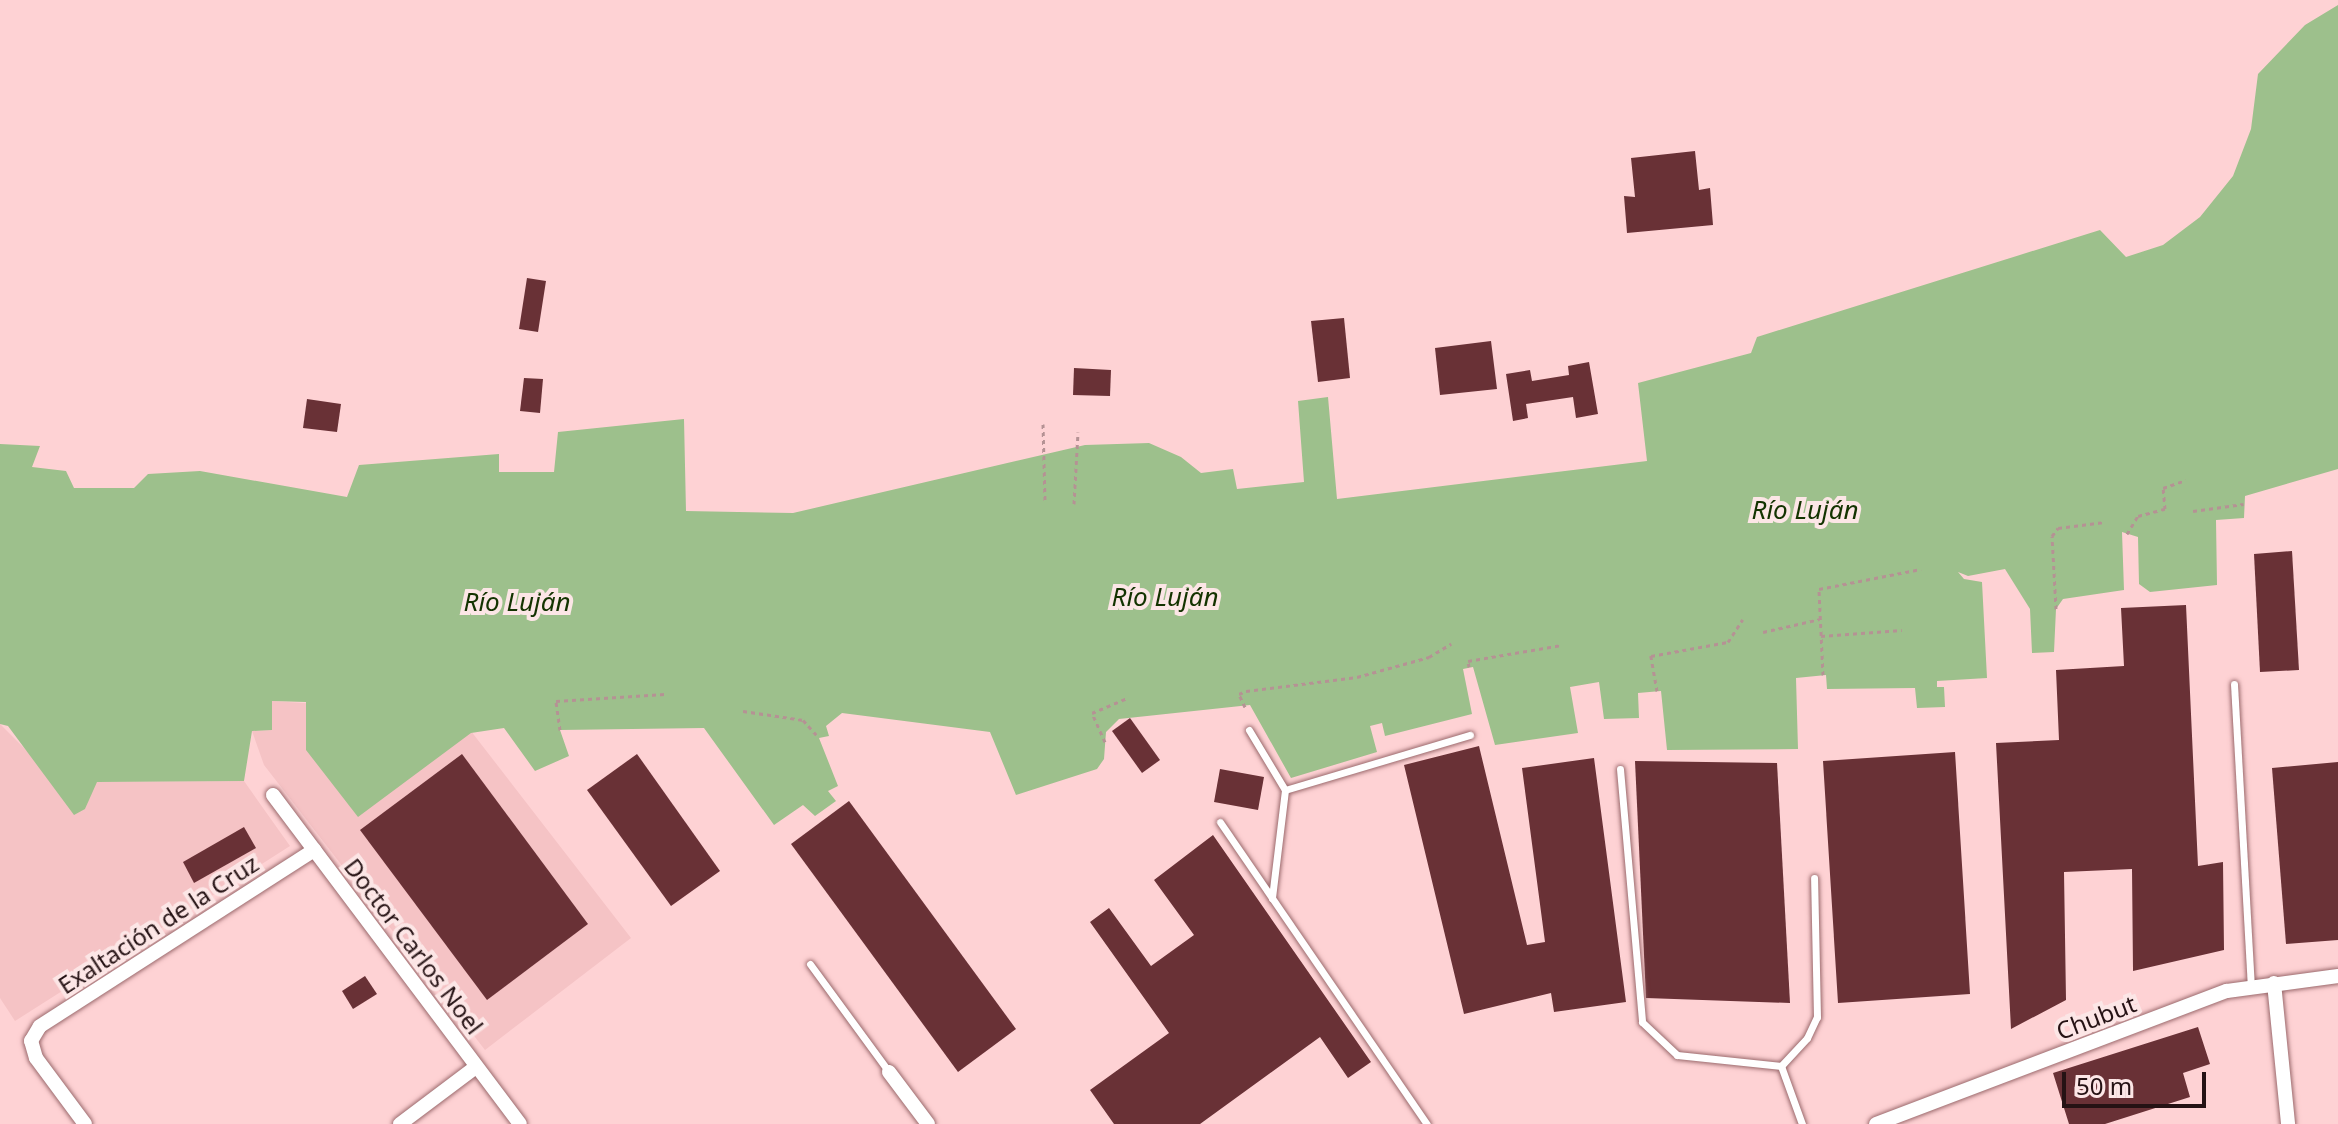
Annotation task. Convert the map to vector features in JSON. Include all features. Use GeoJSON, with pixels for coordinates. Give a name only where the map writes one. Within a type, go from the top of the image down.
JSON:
{"type":"FeatureCollection","features":[{"type":"Feature","properties":{"kind":"street","name":"Doctor Carlos Noel"},"geometry":{"type":"LineString","coordinates":[[273,795],[520,1124]]}},
{"type":"Feature","properties":{"kind":"street","name":"Exaltación de la Cruz"},"geometry":{"type":"LineString","coordinates":[[85,1124],[36,1058],[31,1041],[40,1026],[314,850]]}},
{"type":"Feature","properties":{"kind":"street","name":"Chubut"},"geometry":{"type":"LineString","coordinates":[[1876,1124],[2251,987],[2338,976]]}},
{"type":"Feature","properties":{"kind":"street"},"geometry":{"type":"LineString","coordinates":[[2274,983],[2288,1124]]}},
{"type":"Feature","properties":{"kind":"street"},"geometry":{"type":"LineString","coordinates":[[400,1124],[476,1067]]}},
{"type":"Feature","properties":{"kind":"street"},"geometry":{"type":"LineString","coordinates":[[889,1072],[928,1124]]}},
{"type":"Feature","properties":{"kind":"lane"},"geometry":{"type":"LineString","coordinates":[[2234,684],[2251,987]]}},
{"type":"Feature","properties":{"kind":"lane"},"geometry":{"type":"LineString","coordinates":[[1249,730],[1285,790],[1272,898]]}},
{"type":"Feature","properties":{"kind":"lane"},"geometry":{"type":"LineString","coordinates":[[1285,790],[1470,735]]}},
{"type":"Feature","properties":{"kind":"lane"},"geometry":{"type":"LineString","coordinates":[[1620,769],[1642,1022],[1677,1055],[1781,1066]]}},
{"type":"Feature","properties":{"kind":"lane"},"geometry":{"type":"LineString","coordinates":[[1220,822],[1427,1124]]}},
{"type":"Feature","properties":{"kind":"lane"},"geometry":{"type":"LineString","coordinates":[[1781,1066],[1807,1038],[1817,1017],[1814,878]]}},
{"type":"Feature","properties":{"kind":"lane"},"geometry":{"type":"LineString","coordinates":[[810,964],[889,1072]]}},
{"type":"Feature","properties":{"kind":"lane"},"geometry":{"type":"LineString","coordinates":[[1781,1066],[1802,1124]]}},
{"type":"Feature","properties":{"kind":"path"},"geometry":{"type":"LineString","coordinates":[[1043,424],[1045,503]]}},
{"type":"Feature","properties":{"kind":"path"},"geometry":{"type":"LineString","coordinates":[[1074,504],[1078,432]]}},
{"type":"Feature","properties":{"kind":"path"},"geometry":{"type":"LineString","coordinates":[[2127,534],[2138,516],[2165,509],[2163,488],[2186,480]]}},
{"type":"Feature","properties":{"kind":"path"},"geometry":{"type":"LineString","coordinates":[[2193,511],[2244,504]]}},
{"type":"Feature","properties":{"kind":"path"},"geometry":{"type":"LineString","coordinates":[[2056,609],[2052,536],[2058,528],[2105,522]]}},
{"type":"Feature","properties":{"kind":"path"},"geometry":{"type":"LineString","coordinates":[[1823,675],[1819,589],[1921,569]]}},
{"type":"Feature","properties":{"kind":"path"},"geometry":{"type":"LineString","coordinates":[[1657,691],[1651,656],[1728,642],[1743,619]]}},
{"type":"Feature","properties":{"kind":"path"},"geometry":{"type":"LineString","coordinates":[[1763,632],[1820,619]]}},
{"type":"Feature","properties":{"kind":"path"},"geometry":{"type":"LineString","coordinates":[[1821,636],[1902,630]]}},
{"type":"Feature","properties":{"kind":"path"},"geometry":{"type":"LineString","coordinates":[[1245,707],[1239,694],[1246,691],[1357,677],[1429,657],[1451,644]]}},
{"type":"Feature","properties":{"kind":"path"},"geometry":{"type":"LineString","coordinates":[[1469,667],[1468,661],[1562,645]]}},
{"type":"Feature","properties":{"kind":"path"},"geometry":{"type":"LineString","coordinates":[[560,730],[556,701],[665,694]]}},
{"type":"Feature","properties":{"kind":"path"},"geometry":{"type":"LineString","coordinates":[[1105,742],[1092,713],[1127,698]]}},
{"type":"Feature","properties":{"kind":"path"},"geometry":{"type":"LineString","coordinates":[[743,711],[803,720],[819,738]]}},
{"type":"Feature","properties":{"kind":"shaded area"},"geometry":{"type":"Polygon","coordinates":[[[272,701],[457,713],[631,938],[485,1050],[264,765],[252,731],[272,730],[272,701]]]}},
{"type":"Feature","properties":{"kind":"shaded area"},"geometry":{"type":"Polygon","coordinates":[[[0,724],[85,809],[96,782],[244,781],[290,846],[15,1021],[0,998],[0,724]]]}},
{"type":"Feature","properties":{"kind":"water","name":"Río Luján"},"geometry":{"type":"Polygon","coordinates":[[[2338,5],[2338,469],[2245,496],[2244,518],[2216,520],[2217,585],[2150,592],[2139,584],[2138,537],[2122,532],[2124,590],[2063,599],[2056,609],[2054,652],[2032,653],[2030,609],[2005,569],[1968,576],[1958,572],[1964,579],[1982,582],[1987,678],[1937,681],[1937,687],[1944,687],[1945,707],[1917,708],[1915,688],[1827,689],[1826,675],[1796,678],[1798,749],[1667,750],[1661,691],[1638,693],[1639,718],[1604,719],[1599,682],[1570,687],[1578,733],[1495,745],[1473,667],[1463,669],[1472,714],[1385,736],[1382,723],[1370,726],[1377,752],[1291,778],[1250,705],[1119,719],[1106,732],[1104,759],[1097,769],[1016,795],[990,732],[842,713],[826,726],[829,736],[819,738],[838,786],[828,791],[836,801],[815,816],[803,805],[774,825],[704,728],[560,730],[569,756],[535,771],[504,728],[471,733],[358,817],[306,750],[306,702],[272,701],[272,730],[252,731],[244,781],[97,782],[85,809],[74,815],[8,726],[0,724],[0,444],[40,446],[32,467],[66,471],[74,488],[134,488],[148,474],[200,471],[347,497],[359,465],[499,454],[499,472],[554,472],[558,432],[684,419],[686,511],[793,513],[1085,445],[1149,443],[1181,457],[1201,473],[1233,469],[1237,489],[1304,482],[1298,401],[1328,397],[1337,499],[1647,461],[1638,383],[1751,353],[1757,337],[2100,230],[2126,257],[2163,245],[2200,217],[2233,176],[2251,129],[2258,74],[2305,25],[2338,5]]]}},
{"type":"Feature","properties":{"kind":"building"},"geometry":{"type":"Polygon","coordinates":[[[1695,151],[1699,190],[1710,188],[1713,225],[1627,233],[1624,196],[1635,197],[1631,158],[1695,151]]]}},
{"type":"Feature","properties":{"kind":"building"},"geometry":{"type":"Polygon","coordinates":[[[527,278],[546,281],[538,332],[519,329],[527,278]]]}},
{"type":"Feature","properties":{"kind":"building"},"geometry":{"type":"Polygon","coordinates":[[[1344,318],[1350,378],[1318,382],[1311,321],[1344,318]]]}},
{"type":"Feature","properties":{"kind":"building"},"geometry":{"type":"Polygon","coordinates":[[[1491,341],[1497,389],[1440,395],[1435,348],[1491,341]]]}},
{"type":"Feature","properties":{"kind":"building"},"geometry":{"type":"Polygon","coordinates":[[[1589,362],[1598,414],[1576,418],[1573,397],[1526,404],[1528,418],[1513,421],[1506,374],[1530,370],[1532,381],[1569,375],[1568,366],[1589,362]]]}},
{"type":"Feature","properties":{"kind":"building"},"geometry":{"type":"Polygon","coordinates":[[[1074,368],[1111,370],[1110,396],[1073,395],[1074,368]]]}},
{"type":"Feature","properties":{"kind":"building"},"geometry":{"type":"Polygon","coordinates":[[[524,378],[543,379],[540,413],[520,411],[524,378]]]}},
{"type":"Feature","properties":{"kind":"building"},"geometry":{"type":"Polygon","coordinates":[[[307,399],[341,404],[337,432],[303,428],[307,399]]]}},
{"type":"Feature","properties":{"kind":"building"},"geometry":{"type":"Polygon","coordinates":[[[2292,551],[2299,670],[2260,672],[2254,554],[2292,551]]]}},
{"type":"Feature","properties":{"kind":"building"},"geometry":{"type":"Polygon","coordinates":[[[2186,605],[2198,866],[2223,862],[2224,950],[2133,971],[2132,869],[2064,872],[2066,1000],[2011,1029],[1996,743],[2059,740],[2056,670],[2124,666],[2121,608],[2186,605]]]}},
{"type":"Feature","properties":{"kind":"building"},"geometry":{"type":"Polygon","coordinates":[[[1130,718],[1160,760],[1142,773],[1112,731],[1130,718]]]}},
{"type":"Feature","properties":{"kind":"building"},"geometry":{"type":"Polygon","coordinates":[[[1479,746],[1527,945],[1545,942],[1522,768],[1594,758],[1626,1002],[1554,1012],[1551,993],[1464,1014],[1404,765],[1479,746]]]}},
{"type":"Feature","properties":{"kind":"building"},"geometry":{"type":"Polygon","coordinates":[[[1955,752],[1970,994],[1838,1003],[1823,761],[1955,752]]]}},
{"type":"Feature","properties":{"kind":"building"},"geometry":{"type":"Polygon","coordinates":[[[462,754],[588,924],[487,1000],[360,830],[462,754]]]}},
{"type":"Feature","properties":{"kind":"building"},"geometry":{"type":"Polygon","coordinates":[[[637,754],[720,871],[671,906],[587,790],[637,754]]]}},
{"type":"Feature","properties":{"kind":"building"},"geometry":{"type":"Polygon","coordinates":[[[1635,761],[1777,763],[1790,1003],[1646,998],[1635,761]]]}},
{"type":"Feature","properties":{"kind":"building"},"geometry":{"type":"Polygon","coordinates":[[[2338,762],[2338,940],[2286,944],[2272,768],[2338,762]]]}},
{"type":"Feature","properties":{"kind":"building"},"geometry":{"type":"Polygon","coordinates":[[[1220,769],[1264,777],[1258,810],[1214,802],[1220,769]]]}},
{"type":"Feature","properties":{"kind":"building"},"geometry":{"type":"Polygon","coordinates":[[[849,801],[1016,1029],[958,1072],[791,844],[849,801]]]}},
{"type":"Feature","properties":{"kind":"building"},"geometry":{"type":"Polygon","coordinates":[[[244,827],[256,848],[194,883],[183,862],[244,827]]]}},
{"type":"Feature","properties":{"kind":"building"},"geometry":{"type":"Polygon","coordinates":[[[1213,835],[1371,1062],[1348,1078],[1320,1037],[1200,1124],[1114,1124],[1090,1090],[1169,1033],[1090,922],[1109,908],[1151,966],[1194,935],[1154,880],[1213,835]]]}},
{"type":"Feature","properties":{"kind":"building"},"geometry":{"type":"Polygon","coordinates":[[[365,976],[377,994],[353,1009],[342,991],[365,976]]]}},
{"type":"Feature","properties":{"kind":"building"},"geometry":{"type":"Polygon","coordinates":[[[2198,1027],[2210,1064],[2183,1073],[2190,1097],[2105,1124],[2069,1124],[2053,1073],[2198,1027]]]}}]}
